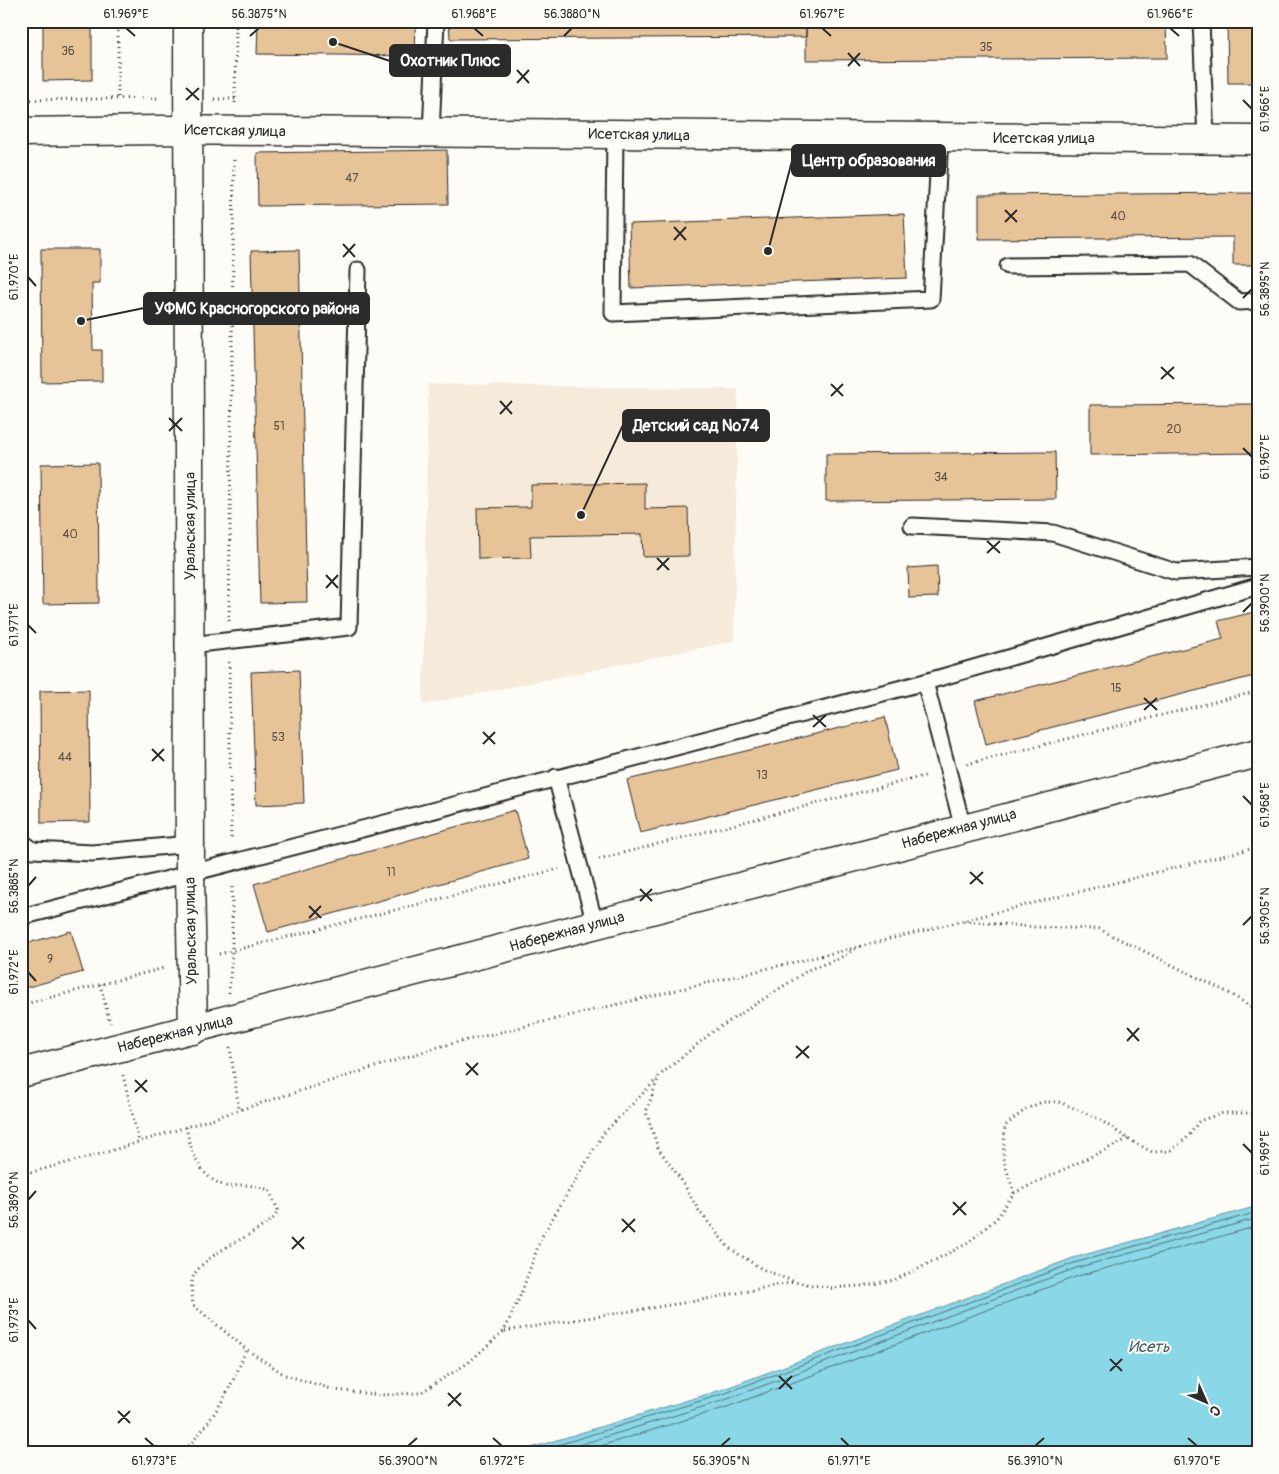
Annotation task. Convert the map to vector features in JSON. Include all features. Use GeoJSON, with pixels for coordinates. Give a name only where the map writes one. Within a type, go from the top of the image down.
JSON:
{"type":"FeatureCollection","features":[{"type":"Feature","properties":{"kind":"street","name":"Уральская улица"},"geometry":{"type":"LineString","coordinates":[[188,21],[190,874],[193,1030]]}},
{"type":"Feature","properties":{"kind":"street","name":"Исетская улица"},"geometry":{"type":"LineString","coordinates":[[21,132],[189,130],[1258,140]]}},
{"type":"Feature","properties":{"kind":"street","name":"Набережная улица"},"geometry":{"type":"LineString","coordinates":[[21,1073],[1258,753]]}},
{"type":"Feature","properties":{"kind":"lane"},"geometry":{"type":"LineString","coordinates":[[431,133],[436,21]]}},
{"type":"Feature","properties":{"kind":"lane"},"geometry":{"type":"LineString","coordinates":[[1201,21],[1206,140]]}},
{"type":"Feature","properties":{"kind":"lane"},"geometry":{"type":"LineString","coordinates":[[21,124],[21,132]]}},
{"type":"Feature","properties":{"kind":"lane"},"geometry":{"type":"LineString","coordinates":[[615,135],[613,313],[932,299],[940,138]]}},
{"type":"Feature","properties":{"kind":"lane"},"geometry":{"type":"LineString","coordinates":[[1008,266],[1190,264],[1239,302],[1258,301]]}},
{"type":"Feature","properties":{"kind":"lane"},"geometry":{"type":"LineString","coordinates":[[190,645],[349,627],[358,270]]}},
{"type":"Feature","properties":{"kind":"lane"},"geometry":{"type":"LineString","coordinates":[[912,526],[1052,533],[1176,572],[1258,567]]}},
{"type":"Feature","properties":{"kind":"lane"},"geometry":{"type":"LineString","coordinates":[[21,917],[232,865],[556,776],[925,682],[1258,586]]}},
{"type":"Feature","properties":{"kind":"lane"},"geometry":{"type":"LineString","coordinates":[[925,682],[963,828]]}},
{"type":"Feature","properties":{"kind":"lane"},"geometry":{"type":"LineString","coordinates":[[556,776],[595,924]]}},
{"type":"Feature","properties":{"kind":"lane"},"geometry":{"type":"LineString","coordinates":[[21,841],[33,850],[92,853],[190,844]]}},
{"type":"Feature","properties":{"kind":"path"},"geometry":{"type":"LineString","coordinates":[[118,21],[118,98]]}},
{"type":"Feature","properties":{"kind":"path"},"geometry":{"type":"LineString","coordinates":[[236,21],[229,640],[232,951],[227,1021],[239,1110]]}},
{"type":"Feature","properties":{"kind":"path"},"geometry":{"type":"LineString","coordinates":[[21,100],[118,98],[235,99]]}},
{"type":"Feature","properties":{"kind":"path"},"geometry":{"type":"LineString","coordinates":[[21,1004],[1258,691]]}},
{"type":"Feature","properties":{"kind":"path"},"geometry":{"type":"LineString","coordinates":[[21,1174],[139,1142],[438,1047],[858,947],[1258,847]]}},
{"type":"Feature","properties":{"kind":"path"},"geometry":{"type":"LineString","coordinates":[[959,921],[1034,927],[1099,929],[1229,993],[1258,1011]]}},
{"type":"Feature","properties":{"kind":"path"},"geometry":{"type":"LineString","coordinates":[[186,1127],[190,1150],[199,1166],[207,1175],[227,1186],[257,1186],[269,1190],[278,1210],[276,1217],[213,1256],[194,1274],[191,1289],[193,1305],[246,1349],[285,1375],[335,1390],[381,1395],[420,1393],[468,1364],[504,1331],[521,1294],[541,1238],[603,1134],[659,1076],[710,1033],[810,969],[838,959],[858,947]]}},
{"type":"Feature","properties":{"kind":"path"},"geometry":{"type":"LineString","coordinates":[[100,984],[139,1142]]}},
{"type":"Feature","properties":{"kind":"path"},"geometry":{"type":"LineString","coordinates":[[659,1076],[646,1112],[658,1148],[682,1181],[699,1211],[729,1248],[762,1269],[795,1282],[831,1288],[861,1286],[894,1280],[968,1243],[997,1218],[1014,1193],[1128,1139]]}},
{"type":"Feature","properties":{"kind":"path"},"geometry":{"type":"LineString","coordinates":[[1014,1193],[1003,1158],[1005,1126],[1026,1109],[1042,1102],[1060,1102],[1099,1119],[1128,1139],[1152,1152],[1170,1151],[1188,1137],[1199,1120],[1223,1113],[1258,1113]]}},
{"type":"Feature","properties":{"kind":"path"},"geometry":{"type":"LineString","coordinates":[[504,1331],[701,1300],[795,1282]]}},
{"type":"Feature","properties":{"kind":"path"},"geometry":{"type":"LineString","coordinates":[[182,1453],[200,1436],[229,1389],[246,1349]]}},
{"type":"Feature","properties":{"kind":"shaded area"},"geometry":{"type":"Polygon","coordinates":[[[428,384],[738,389],[734,641],[423,705],[428,384]]]}},
{"type":"Feature","properties":{"kind":"water","name":"Исеть"},"geometry":{"type":"Polygon","coordinates":[[[1258,1206],[1258,1453],[524,1453],[531,1448],[721,1390],[1073,1258],[1258,1206]]]}},
{"type":"Feature","properties":{"kind":"building"},"geometry":{"type":"Polygon","coordinates":[[[43,21],[92,21],[92,80],[43,81],[43,21]]]}},
{"type":"Feature","properties":{"kind":"building"},"geometry":{"type":"Polygon","coordinates":[[[258,21],[416,21],[415,56],[257,54],[258,21]]]}},
{"type":"Feature","properties":{"kind":"building"},"geometry":{"type":"Polygon","coordinates":[[[449,21],[806,21],[806,37],[450,39],[449,21]]]}},
{"type":"Feature","properties":{"kind":"building"},"geometry":{"type":"Polygon","coordinates":[[[806,21],[1166,21],[1167,58],[806,60],[806,21]]]}},
{"type":"Feature","properties":{"kind":"building"},"geometry":{"type":"Polygon","coordinates":[[[1227,21],[1258,21],[1258,83],[1228,83],[1227,21]]]}},
{"type":"Feature","properties":{"kind":"building"},"geometry":{"type":"Polygon","coordinates":[[[447,150],[448,204],[258,206],[257,153],[447,150]]]}},
{"type":"Feature","properties":{"kind":"building"},"geometry":{"type":"Polygon","coordinates":[[[1258,193],[1258,265],[1233,265],[1233,237],[979,239],[979,195],[1258,193]]]}},
{"type":"Feature","properties":{"kind":"building"},"geometry":{"type":"Polygon","coordinates":[[[904,214],[907,278],[631,288],[629,224],[904,214]]]}},
{"type":"Feature","properties":{"kind":"building"},"geometry":{"type":"Polygon","coordinates":[[[41,249],[100,249],[100,283],[92,283],[93,350],[102,350],[102,381],[42,382],[41,249]]]}},
{"type":"Feature","properties":{"kind":"building"},"geometry":{"type":"Polygon","coordinates":[[[299,250],[307,602],[260,603],[251,251],[299,250]]]}},
{"type":"Feature","properties":{"kind":"building"},"geometry":{"type":"Polygon","coordinates":[[[1258,404],[1258,453],[1090,455],[1090,405],[1258,404]]]}},
{"type":"Feature","properties":{"kind":"building"},"geometry":{"type":"Polygon","coordinates":[[[1055,452],[1056,499],[826,501],[826,454],[1055,452]]]}},
{"type":"Feature","properties":{"kind":"building"},"geometry":{"type":"Polygon","coordinates":[[[98,463],[99,603],[43,604],[41,464],[98,463]]]}},
{"type":"Feature","properties":{"kind":"building"},"geometry":{"type":"Polygon","coordinates":[[[645,483],[645,509],[688,508],[689,556],[643,557],[642,534],[530,536],[531,558],[478,559],[477,508],[531,507],[531,485],[645,483]]]}},
{"type":"Feature","properties":{"kind":"building"},"geometry":{"type":"Polygon","coordinates":[[[937,566],[938,597],[909,598],[908,568],[937,566]]]}},
{"type":"Feature","properties":{"kind":"building"},"geometry":{"type":"Polygon","coordinates":[[[1258,611],[1258,675],[986,744],[975,701],[1223,639],[1218,621],[1258,611]]]}},
{"type":"Feature","properties":{"kind":"building"},"geometry":{"type":"Polygon","coordinates":[[[299,670],[304,803],[256,805],[251,672],[299,670]]]}},
{"type":"Feature","properties":{"kind":"building"},"geometry":{"type":"Polygon","coordinates":[[[89,690],[90,822],[41,823],[40,691],[89,690]]]}},
{"type":"Feature","properties":{"kind":"building"},"geometry":{"type":"Polygon","coordinates":[[[885,717],[897,770],[640,833],[627,780],[885,717]]]}},
{"type":"Feature","properties":{"kind":"building"},"geometry":{"type":"Polygon","coordinates":[[[515,810],[528,859],[268,932],[254,884],[515,810]]]}},
{"type":"Feature","properties":{"kind":"building"},"geometry":{"type":"Polygon","coordinates":[[[71,931],[83,972],[21,989],[21,945],[71,931]]]}},
{"type":"Feature","properties":{"kind":"place","name":"Охотник Плюс"},"geometry":{"type":"Point","coordinates":[333,42]}},
{"type":"Feature","properties":{"kind":"place","name":"Центр образования"},"geometry":{"type":"Point","coordinates":[768,251]}},
{"type":"Feature","properties":{"kind":"place","name":"УФМС Красногорского района"},"geometry":{"type":"Point","coordinates":[81,321]}},
{"type":"Feature","properties":{"kind":"place","name":"Детский сад №74"},"geometry":{"type":"Point","coordinates":[581,515]}}]}
